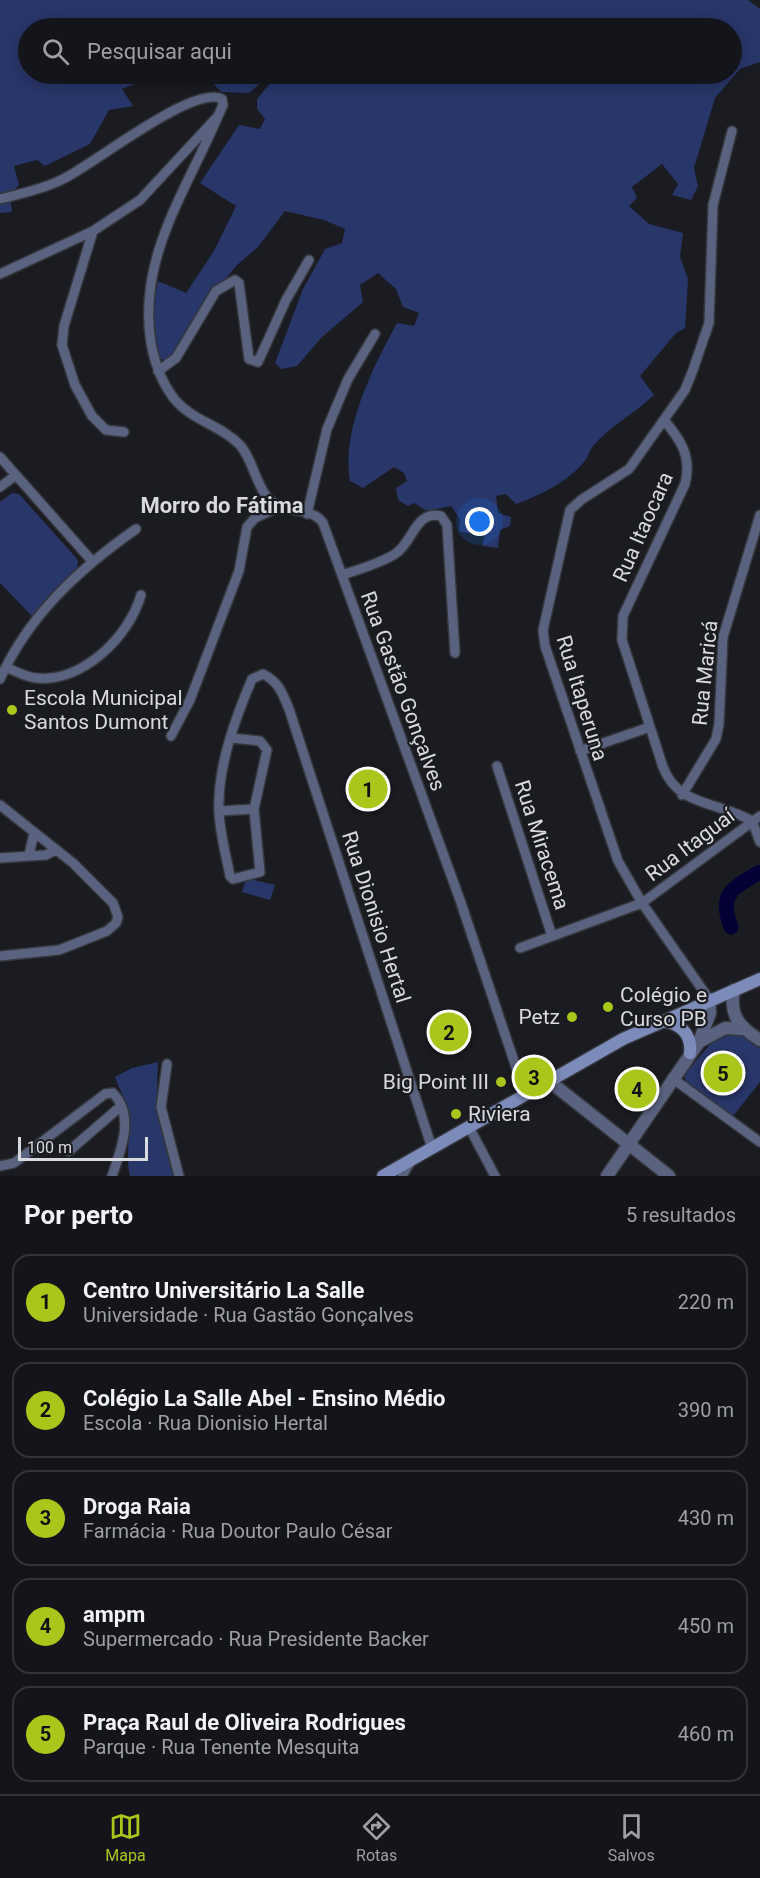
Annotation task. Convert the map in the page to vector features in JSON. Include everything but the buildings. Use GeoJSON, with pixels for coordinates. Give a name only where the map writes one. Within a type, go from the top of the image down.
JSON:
{"type":"FeatureCollection","features":[{"type":"Feature","properties":{"kind":"main road"},"geometry":{"type":"LineString","coordinates":[[383,1176],[605,1049],[709,999],[760,979]]}},
{"type":"Feature","properties":{"kind":"main road"},"geometry":{"type":"LineString","coordinates":[[662,1021],[677,1025],[686,1032],[690,1042],[690,1053]]}},
{"type":"Feature","properties":{"kind":"street"},"geometry":{"type":"LineString","coordinates":[[0,199],[60,181],[156,120],[185,105],[217,97],[222,99],[223,105],[165,228],[154,264],[148,311],[158,371],[176,358],[216,291],[235,280],[239,283],[249,359],[258,362],[286,300],[309,260]]}},
{"type":"Feature","properties":{"kind":"street"},"geometry":{"type":"LineString","coordinates":[[0,274],[93,231],[140,200],[218,116]]}},
{"type":"Feature","properties":{"kind":"street"},"geometry":{"type":"LineString","coordinates":[[664,420],[685,390],[701,352],[709,323],[713,205],[732,131]]}},
{"type":"Feature","properties":{"kind":"street"},"geometry":{"type":"LineString","coordinates":[[93,231],[64,326],[62,345],[72,377],[92,416],[106,430],[124,432]]}},
{"type":"Feature","properties":{"kind":"street"},"geometry":{"type":"LineString","coordinates":[[307,514],[327,429],[348,379],[375,334]]}},
{"type":"Feature","properties":{"kind":"street","name":"Rua Gastão Gonçalves"},"geometry":{"type":"LineString","coordinates":[[158,371],[172,396],[187,411],[241,447],[266,496],[281,506],[314,515],[323,523],[460,900],[525,1094]]}},
{"type":"Feature","properties":{"kind":"street","name":"Rua Itaocara"},"geometry":{"type":"LineString","coordinates":[[664,420],[682,444],[688,471],[623,616],[621,631],[668,779],[682,795]]}},
{"type":"Feature","properties":{"kind":"street","name":"Rua Itaperuna"},"geometry":{"type":"LineString","coordinates":[[664,420],[629,469],[574,505],[567,516],[543,636],[612,847],[642,903],[709,999]]}},
{"type":"Feature","properties":{"kind":"street"},"geometry":{"type":"LineString","coordinates":[[0,457],[92,561]]}},
{"type":"Feature","properties":{"kind":"street"},"geometry":{"type":"LineString","coordinates":[[0,488],[16,475]]}},
{"type":"Feature","properties":{"kind":"street"},"geometry":{"type":"LineString","coordinates":[[171,736],[190,700],[239,571],[247,527],[255,518],[281,506]]}},
{"type":"Feature","properties":{"kind":"street"},"geometry":{"type":"LineString","coordinates":[[342,575],[394,554],[407,543],[421,519],[430,515],[441,516],[447,525],[455,653]]}},
{"type":"Feature","properties":{"kind":"street","name":"Rua Maricá"},"geometry":{"type":"LineString","coordinates":[[682,795],[716,739],[719,724],[723,637],[760,515]]}},
{"type":"Feature","properties":{"kind":"street"},"geometry":{"type":"LineString","coordinates":[[0,679],[13,650],[36,617],[92,561],[136,529]]}},
{"type":"Feature","properties":{"kind":"street"},"geometry":{"type":"LineString","coordinates":[[6,667],[39,678],[77,671],[95,659],[120,633],[138,606],[141,595]]}},
{"type":"Feature","properties":{"kind":"street","name":"Rua Dionisio Hertal"},"geometry":{"type":"LineString","coordinates":[[231,738],[260,741],[267,746],[254,809],[261,863],[260,872],[233,879],[230,876],[219,811],[220,791],[231,738],[252,679],[264,675],[272,679],[283,692],[289,709],[432,1148]]}},
{"type":"Feature","properties":{"kind":"street"},"geometry":{"type":"LineString","coordinates":[[580,751],[650,726]]}},
{"type":"Feature","properties":{"kind":"street","name":"Rua Miracema"},"geometry":{"type":"LineString","coordinates":[[496,766],[552,936]]}},
{"type":"Feature","properties":{"kind":"street"},"geometry":{"type":"LineString","coordinates":[[682,795],[756,818],[760,842]]}},
{"type":"Feature","properties":{"kind":"street"},"geometry":{"type":"LineString","coordinates":[[0,805],[56,850],[113,903],[118,917],[116,924],[94,938],[59,950],[0,956]]}},
{"type":"Feature","properties":{"kind":"street"},"geometry":{"type":"LineString","coordinates":[[219,811],[254,809]]}},
{"type":"Feature","properties":{"kind":"street","name":"Rua Itaguaí"},"geometry":{"type":"LineString","coordinates":[[520,948],[642,903],[756,818]]}},
{"type":"Feature","properties":{"kind":"street"},"geometry":{"type":"LineString","coordinates":[[29,855],[34,833]]}},
{"type":"Feature","properties":{"kind":"street"},"geometry":{"type":"LineString","coordinates":[[0,858],[46,855],[56,850]]}},
{"type":"Feature","properties":{"kind":"street"},"geometry":{"type":"LineString","coordinates":[[734,990],[732,1008],[741,1029]]}},
{"type":"Feature","properties":{"kind":"street"},"geometry":{"type":"LineString","coordinates":[[607,1176],[699,1041],[710,1013],[709,999]]}},
{"type":"Feature","properties":{"kind":"street"},"geometry":{"type":"LineString","coordinates":[[699,1041],[725,1028],[741,1029],[760,1040]]}},
{"type":"Feature","properties":{"kind":"street"},"geometry":{"type":"LineString","coordinates":[[167,1064],[161,1107],[179,1176]]}},
{"type":"Feature","properties":{"kind":"street"},"geometry":{"type":"LineString","coordinates":[[672,1078],[760,1142]]}},
{"type":"Feature","properties":{"kind":"street"},"geometry":{"type":"LineString","coordinates":[[549,1081],[669,1176]]}},
{"type":"Feature","properties":{"kind":"street"},"geometry":{"type":"LineString","coordinates":[[0,1166],[14,1163],[105,1094],[113,1093],[121,1106],[125,1137],[112,1176]]}},
{"type":"Feature","properties":{"kind":"street"},"geometry":{"type":"LineString","coordinates":[[69,1151],[121,1106]]}},
{"type":"Feature","properties":{"kind":"street"},"geometry":{"type":"LineString","coordinates":[[469,1128],[495,1176]]}},
{"type":"Feature","properties":{"kind":"street"},"geometry":{"type":"LineString","coordinates":[[402,1176],[412,1159]]}},
{"type":"Feature","properties":{"kind":"shaded area"},"geometry":{"type":"Polygon","coordinates":[[[0,0],[748,0],[760,9],[760,62],[742,68],[742,18],[18,18],[18,84],[134,84],[122,89],[133,106],[109,110],[90,144],[45,166],[37,160],[14,166],[19,185],[10,194],[12,212],[0,213],[0,0]]]}},
{"type":"Feature","properties":{"kind":"shaded area"},"geometry":{"type":"Polygon","coordinates":[[[214,84],[259,84],[249,93],[221,92],[214,84]]]}},
{"type":"Feature","properties":{"kind":"shaded area"},"geometry":{"type":"Polygon","coordinates":[[[270,84],[727,84],[715,98],[694,168],[698,186],[691,200],[672,195],[678,184],[662,164],[632,187],[637,198],[629,206],[649,224],[683,233],[680,257],[688,279],[685,328],[676,333],[640,376],[654,395],[599,439],[587,459],[561,482],[516,504],[506,494],[496,496],[498,513],[511,517],[510,526],[500,530],[498,548],[482,546],[485,534],[459,532],[460,519],[451,506],[427,511],[414,503],[408,506],[398,500],[396,488],[407,481],[404,473],[394,467],[363,488],[350,481],[348,461],[350,441],[369,379],[397,323],[414,326],[419,313],[403,307],[396,289],[378,273],[360,285],[363,302],[322,337],[297,366],[281,369],[275,363],[303,289],[325,249],[342,243],[345,229],[324,220],[285,211],[258,247],[237,265],[201,309],[169,364],[156,355],[152,313],[158,281],[186,293],[214,251],[236,206],[200,183],[239,125],[260,129],[265,119],[257,109],[257,99],[270,84]]]}},
{"type":"Feature","properties":{"kind":"shaded area"},"geometry":{"type":"Polygon","coordinates":[[[12,493],[19,494],[78,560],[76,577],[33,617],[0,583],[0,502],[12,493]]]}},
{"type":"Feature","properties":{"kind":"shaded area"},"geometry":{"type":"Polygon","coordinates":[[[246,878],[275,885],[270,900],[242,892],[246,878]]]}},
{"type":"Feature","properties":{"kind":"shaded area"},"geometry":{"type":"Polygon","coordinates":[[[729,1032],[744,1035],[760,1046],[760,1082],[733,1116],[686,1081],[684,1075],[712,1042],[729,1032]]]}},
{"type":"Feature","properties":{"kind":"shaded area"},"geometry":{"type":"Polygon","coordinates":[[[158,1062],[157,1091],[160,1119],[174,1176],[130,1176],[129,1114],[115,1077],[132,1068],[158,1062]]]}},
{"type":"Feature","properties":{"kind":"waterway"},"geometry":{"type":"LineString","coordinates":[[731,927],[726,906],[730,893],[760,872]]}},
{"type":"Feature","properties":{"kind":"place","name":"Escola Municipal Santos Dumont"},"geometry":{"type":"Point","coordinates":[12,710]}},
{"type":"Feature","properties":{"kind":"place","name":"Centro Universitário La Salle"},"geometry":{"type":"Point","coordinates":[368,789]}},
{"type":"Feature","properties":{"kind":"place","name":"Colégio e Curso PB"},"geometry":{"type":"Point","coordinates":[608,1007]}},
{"type":"Feature","properties":{"kind":"place","name":"Petz"},"geometry":{"type":"Point","coordinates":[572,1017]}},
{"type":"Feature","properties":{"kind":"place","name":"Colégio La Salle Abel - Ensino Médio"},"geometry":{"type":"Point","coordinates":[449,1032]}},
{"type":"Feature","properties":{"kind":"place","name":"Praça Raul de Oliveira Rodrigues"},"geometry":{"type":"Point","coordinates":[723,1073]}},
{"type":"Feature","properties":{"kind":"place","name":"Droga Raia"},"geometry":{"type":"Point","coordinates":[534,1077]}},
{"type":"Feature","properties":{"kind":"place","name":"Big Point III"},"geometry":{"type":"Point","coordinates":[501,1082]}},
{"type":"Feature","properties":{"kind":"place","name":"ampm"},"geometry":{"type":"Point","coordinates":[637,1089]}},
{"type":"Feature","properties":{"kind":"place","name":"Riviera"},"geometry":{"type":"Point","coordinates":[456,1114]}},
{"type":"Feature","properties":{"kind":"district","name":"Morro do Fátima"},"geometry":{"type":"Point","coordinates":[222,505]}}]}
